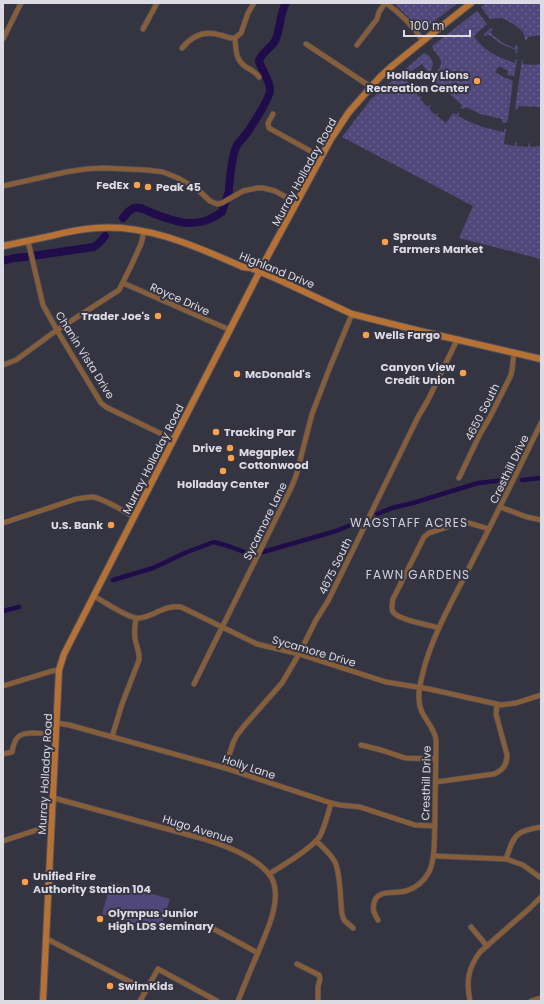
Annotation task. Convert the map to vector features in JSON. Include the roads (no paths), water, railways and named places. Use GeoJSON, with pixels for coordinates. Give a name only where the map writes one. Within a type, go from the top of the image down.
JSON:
{"type":"FeatureCollection","features":[{"type":"Feature","properties":{"kind":"main road","name":"Murray Holladay Road"},"geometry":{"type":"LineString","coordinates":[[43,1001],[59,670],[65,651],[260,272],[321,157],[341,124],[371,87],[392,66],[471,3]]}},
{"type":"Feature","properties":{"kind":"main road","name":"Highland Drive"},"geometry":{"type":"LineString","coordinates":[[3,246],[76,230],[97,228],[122,228],[161,235],[183,242],[244,267],[251,268],[352,314],[541,359]]}},
{"type":"Feature","properties":{"kind":"street"},"geometry":{"type":"LineString","coordinates":[[3,39],[22,3]]}},
{"type":"Feature","properties":{"kind":"street"},"geometry":{"type":"LineString","coordinates":[[143,29],[156,3]]}},
{"type":"Feature","properties":{"kind":"street"},"geometry":{"type":"LineString","coordinates":[[357,45],[377,19],[385,3],[401,15],[423,41]]}},
{"type":"Feature","properties":{"kind":"street"},"geometry":{"type":"LineString","coordinates":[[182,48],[192,38],[204,33],[215,33],[230,38],[235,38],[241,33],[252,4]]}},
{"type":"Feature","properties":{"kind":"street"},"geometry":{"type":"LineString","coordinates":[[235,38],[236,53],[238,58],[243,65],[256,73],[259,77]]}},
{"type":"Feature","properties":{"kind":"street"},"geometry":{"type":"LineString","coordinates":[[306,44],[371,87]]}},
{"type":"Feature","properties":{"kind":"street"},"geometry":{"type":"LineString","coordinates":[[273,114],[268,123],[269,128],[321,157]]}},
{"type":"Feature","properties":{"kind":"street"},"geometry":{"type":"LineString","coordinates":[[3,186],[86,169],[103,168],[147,170],[170,174],[196,188],[210,201],[218,204],[229,200],[243,191],[263,188],[275,191],[297,203]]}},
{"type":"Feature","properties":{"kind":"street"},"geometry":{"type":"LineString","coordinates":[[3,365],[16,360],[57,330],[119,290],[141,244],[144,232]]}},
{"type":"Feature","properties":{"kind":"street","name":"Chanin Vista Drive"},"geometry":{"type":"LineString","coordinates":[[28,241],[43,305],[101,403],[106,407],[174,440]]}},
{"type":"Feature","properties":{"kind":"street","name":"Royce Drive"},"geometry":{"type":"LineString","coordinates":[[123,283],[230,330]]}},
{"type":"Feature","properties":{"kind":"street","name":"Sycamore Lane"},"geometry":{"type":"LineString","coordinates":[[194,684],[291,488],[296,476],[312,414],[352,314]]}},
{"type":"Feature","properties":{"kind":"street","name":"4675 South"},"geometry":{"type":"LineString","coordinates":[[225,768],[237,734],[280,686],[328,601],[418,416],[428,400],[457,340]]}},
{"type":"Feature","properties":{"kind":"street","name":"4650 South"},"geometry":{"type":"LineString","coordinates":[[459,478],[510,375],[514,353]]}},
{"type":"Feature","properties":{"kind":"street","name":"Cresthill Drive"},"geometry":{"type":"LineString","coordinates":[[378,920],[374,913],[373,907],[376,898],[382,894],[406,891],[418,884],[430,870],[434,856],[436,737],[434,731],[425,719],[421,710],[419,699],[420,687],[427,656],[439,628],[541,423]]}},
{"type":"Feature","properties":{"kind":"street"},"geometry":{"type":"LineString","coordinates":[[3,523],[76,499],[87,497],[102,500],[134,517]]}},
{"type":"Feature","properties":{"kind":"street"},"geometry":{"type":"LineString","coordinates":[[500,507],[541,520]]}},
{"type":"Feature","properties":{"kind":"street"},"geometry":{"type":"LineString","coordinates":[[439,628],[400,618],[393,612],[392,608],[393,599],[424,537],[429,533],[459,524],[469,523],[489,529]]}},
{"type":"Feature","properties":{"kind":"street"},"geometry":{"type":"LineString","coordinates":[[94,596],[118,610],[136,618],[135,636],[139,657],[112,737]]}},
{"type":"Feature","properties":{"kind":"street","name":"Sycamore Drive"},"geometry":{"type":"LineString","coordinates":[[136,618],[143,617],[172,606],[179,606],[257,644],[299,654],[382,681],[420,687],[497,704],[513,704],[541,696]]}},
{"type":"Feature","properties":{"kind":"street"},"geometry":{"type":"LineString","coordinates":[[3,686],[59,670]]}},
{"type":"Feature","properties":{"kind":"street"},"geometry":{"type":"LineString","coordinates":[[436,782],[500,772],[507,761],[507,755],[496,714],[497,704]]}},
{"type":"Feature","properties":{"kind":"street","name":"Holly Lane"},"geometry":{"type":"LineString","coordinates":[[57,723],[225,768],[331,803],[360,807],[415,825],[435,826]]}},
{"type":"Feature","properties":{"kind":"street"},"geometry":{"type":"LineString","coordinates":[[3,754],[12,752],[16,739],[23,734],[32,733],[57,735]]}},
{"type":"Feature","properties":{"kind":"street"},"geometry":{"type":"LineString","coordinates":[[361,745],[405,758],[436,759]]}},
{"type":"Feature","properties":{"kind":"street","name":"Hugo Avenue"},"geometry":{"type":"LineString","coordinates":[[54,798],[220,844],[235,850],[256,863],[269,874]]}},
{"type":"Feature","properties":{"kind":"street"},"geometry":{"type":"LineString","coordinates":[[238,1001],[269,928],[274,910],[275,890],[269,874],[316,841],[322,830],[331,803]]}},
{"type":"Feature","properties":{"kind":"street"},"geometry":{"type":"LineString","coordinates":[[3,841],[52,825]]}},
{"type":"Feature","properties":{"kind":"street"},"geometry":{"type":"LineString","coordinates":[[506,859],[512,841],[520,833],[525,830],[541,827]]}},
{"type":"Feature","properties":{"kind":"street"},"geometry":{"type":"LineString","coordinates":[[316,841],[325,849],[334,861],[337,868],[342,914],[344,920],[353,928]]}},
{"type":"Feature","properties":{"kind":"street"},"geometry":{"type":"LineString","coordinates":[[434,856],[506,859],[523,865],[541,878]]}},
{"type":"Feature","properties":{"kind":"street"},"geometry":{"type":"LineString","coordinates":[[470,1001],[468,986],[469,972],[476,957],[541,897]]}},
{"type":"Feature","properties":{"kind":"street"},"geometry":{"type":"LineString","coordinates":[[471,927],[487,946]]}},
{"type":"Feature","properties":{"kind":"street"},"geometry":{"type":"LineString","coordinates":[[212,928],[258,954]]}},
{"type":"Feature","properties":{"kind":"street"},"geometry":{"type":"LineString","coordinates":[[47,939],[146,990]]}},
{"type":"Feature","properties":{"kind":"street"},"geometry":{"type":"LineString","coordinates":[[297,964],[319,974],[318,1001]]}},
{"type":"Feature","properties":{"kind":"street"},"geometry":{"type":"LineString","coordinates":[[140,1001],[158,970],[217,1001]]}},
{"type":"Feature","properties":{"kind":"street"},"geometry":{"type":"LineString","coordinates":[[531,1001],[541,998]]}},
{"type":"Feature","properties":{"kind":"waterway"},"geometry":{"type":"LineString","coordinates":[[123,218],[131,210],[137,208],[170,220],[196,223],[213,218],[222,212],[229,191],[235,150],[237,145],[247,133],[269,94],[270,86],[259,61],[262,55],[275,41],[282,12],[286,3]]}},
{"type":"Feature","properties":{"kind":"waterway"},"geometry":{"type":"LineString","coordinates":[[3,261],[14,258],[94,247],[105,236]]}},
{"type":"Feature","properties":{"kind":"waterway"},"geometry":{"type":"LineString","coordinates":[[522,480],[541,478]]}},
{"type":"Feature","properties":{"kind":"waterway"},"geometry":{"type":"LineString","coordinates":[[377,514],[392,508],[478,483],[505,480]]}},
{"type":"Feature","properties":{"kind":"waterway"},"geometry":{"type":"LineString","coordinates":[[263,552],[336,531],[363,520]]}},
{"type":"Feature","properties":{"kind":"waterway"},"geometry":{"type":"LineString","coordinates":[[113,580],[153,568],[187,552],[214,542],[252,555]]}},
{"type":"Feature","properties":{"kind":"waterway"},"geometry":{"type":"LineString","coordinates":[[3,611],[19,607]]}},
{"type":"Feature","properties":{"kind":"place","name":"Holladay Lions Recreation Center"},"geometry":{"type":"Point","coordinates":[477,81]}},
{"type":"Feature","properties":{"kind":"place","name":"FedEx"},"geometry":{"type":"Point","coordinates":[137,185]}},
{"type":"Feature","properties":{"kind":"place","name":"Peak 45"},"geometry":{"type":"Point","coordinates":[148,187]}},
{"type":"Feature","properties":{"kind":"place","name":"Sprouts Farmers Market"},"geometry":{"type":"Point","coordinates":[385,242]}},
{"type":"Feature","properties":{"kind":"place","name":"Trader Joe's"},"geometry":{"type":"Point","coordinates":[158,316]}},
{"type":"Feature","properties":{"kind":"place","name":"Wells Fargo"},"geometry":{"type":"Point","coordinates":[366,335]}},
{"type":"Feature","properties":{"kind":"place","name":"Canyon View Credit Union"},"geometry":{"type":"Point","coordinates":[463,373]}},
{"type":"Feature","properties":{"kind":"place","name":"McDonald's"},"geometry":{"type":"Point","coordinates":[237,374]}},
{"type":"Feature","properties":{"kind":"place","name":"Tracking Par"},"geometry":{"type":"Point","coordinates":[216,432]}},
{"type":"Feature","properties":{"kind":"place","name":"Drive"},"geometry":{"type":"Point","coordinates":[230,448]}},
{"type":"Feature","properties":{"kind":"place","name":"Megaplex Cottonwood"},"geometry":{"type":"Point","coordinates":[231,458]}},
{"type":"Feature","properties":{"kind":"place","name":"Holladay Center"},"geometry":{"type":"Point","coordinates":[223,471]}},
{"type":"Feature","properties":{"kind":"place","name":"U.S. Bank"},"geometry":{"type":"Point","coordinates":[111,525]}},
{"type":"Feature","properties":{"kind":"place","name":"Unified Fire Authority Station 104"},"geometry":{"type":"Point","coordinates":[25,882]}},
{"type":"Feature","properties":{"kind":"place","name":"Olympus Junior High LDS Seminary"},"geometry":{"type":"Point","coordinates":[100,919]}},
{"type":"Feature","properties":{"kind":"place","name":"SwimKids"},"geometry":{"type":"Point","coordinates":[110,986]}},
{"type":"Feature","properties":{"kind":"district","name":"WAGSTAFF ACRES"},"geometry":{"type":"Point","coordinates":[409,522]}},
{"type":"Feature","properties":{"kind":"district","name":"FAWN GARDENS"},"geometry":{"type":"Point","coordinates":[418,574]}}]}
